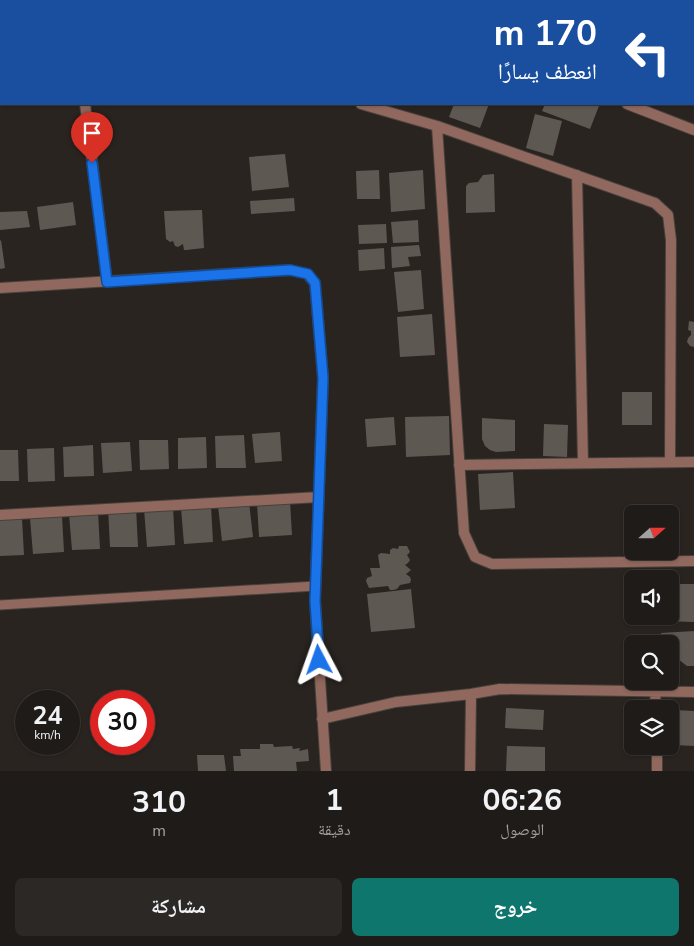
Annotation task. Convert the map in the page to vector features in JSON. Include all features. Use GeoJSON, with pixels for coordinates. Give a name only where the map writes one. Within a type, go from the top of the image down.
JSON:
{"type":"FeatureCollection","features":[{"type":"Feature","properties":{"kind":"street"},"geometry":{"type":"LineString","coordinates":[[85,105],[107,282]]}},
{"type":"Feature","properties":{"kind":"street"},"geometry":{"type":"LineString","coordinates":[[364,105],[437,126],[655,203],[668,215],[672,240],[670,462]]}},
{"type":"Feature","properties":{"kind":"street"},"geometry":{"type":"LineString","coordinates":[[630,105],[694,130]]}},
{"type":"Feature","properties":{"kind":"street"},"geometry":{"type":"LineString","coordinates":[[437,126],[464,533],[475,557],[492,564],[694,561]]}},
{"type":"Feature","properties":{"kind":"street"},"geometry":{"type":"LineString","coordinates":[[577,175],[582,464]]}},
{"type":"Feature","properties":{"kind":"street"},"geometry":{"type":"LineString","coordinates":[[0,288],[290,270],[308,274],[315,283],[323,378],[315,601],[326,771]]}},
{"type":"Feature","properties":{"kind":"street"},"geometry":{"type":"LineString","coordinates":[[459,465],[694,462]]}},
{"type":"Feature","properties":{"kind":"street"},"geometry":{"type":"LineString","coordinates":[[0,515],[319,497]]}},
{"type":"Feature","properties":{"kind":"street"},"geometry":{"type":"LineString","coordinates":[[322,719],[396,702],[500,689],[694,692]]}},
{"type":"Feature","properties":{"kind":"street"},"geometry":{"type":"LineString","coordinates":[[655,691],[656,700]]}},
{"type":"Feature","properties":{"kind":"street"},"geometry":{"type":"LineString","coordinates":[[470,771],[471,694]]}},
{"type":"Feature","properties":{"kind":"street"},"geometry":{"type":"LineString","coordinates":[[656,755],[657,771]]}},
{"type":"Feature","properties":{"kind":"lane"},"geometry":{"type":"LineString","coordinates":[[0,605],[316,586]]}},
{"type":"Feature","properties":{"kind":"building"},"geometry":{"type":"Polygon","coordinates":[[[454,105],[489,105],[480,128],[449,117],[454,105]]]}},
{"type":"Feature","properties":{"kind":"building"},"geometry":{"type":"Polygon","coordinates":[[[545,105],[599,106],[590,129],[542,111],[545,105]]]}},
{"type":"Feature","properties":{"kind":"building"},"geometry":{"type":"Polygon","coordinates":[[[535,114],[562,121],[553,156],[526,148],[535,114]]]}},
{"type":"Feature","properties":{"kind":"building"},"geometry":{"type":"Polygon","coordinates":[[[285,154],[289,187],[252,191],[249,157],[285,154]]]}},
{"type":"Feature","properties":{"kind":"building"},"geometry":{"type":"Polygon","coordinates":[[[379,170],[380,199],[357,199],[356,171],[379,170]]]}},
{"type":"Feature","properties":{"kind":"building"},"geometry":{"type":"Polygon","coordinates":[[[423,170],[425,209],[391,212],[389,173],[423,170]]]}},
{"type":"Feature","properties":{"kind":"building"},"geometry":{"type":"Polygon","coordinates":[[[494,174],[495,212],[466,213],[466,186],[469,183],[478,182],[483,175],[494,174]]]}},
{"type":"Feature","properties":{"kind":"building"},"geometry":{"type":"Polygon","coordinates":[[[294,198],[295,211],[251,214],[250,201],[294,198]]]}},
{"type":"Feature","properties":{"kind":"building"},"geometry":{"type":"Polygon","coordinates":[[[73,202],[76,225],[40,230],[37,207],[73,202]]]}},
{"type":"Feature","properties":{"kind":"building"},"geometry":{"type":"Polygon","coordinates":[[[202,210],[204,248],[184,250],[183,244],[178,247],[175,246],[173,241],[170,242],[166,239],[164,211],[202,210]]]}},
{"type":"Feature","properties":{"kind":"building"},"geometry":{"type":"Polygon","coordinates":[[[27,211],[30,227],[0,230],[0,212],[27,211]]]}},
{"type":"Feature","properties":{"kind":"building"},"geometry":{"type":"Polygon","coordinates":[[[418,220],[419,242],[393,243],[391,222],[418,220]]]}},
{"type":"Feature","properties":{"kind":"building"},"geometry":{"type":"Polygon","coordinates":[[[386,224],[387,243],[359,244],[358,225],[386,224]]]}},
{"type":"Feature","properties":{"kind":"building"},"geometry":{"type":"Polygon","coordinates":[[[0,241],[5,268],[0,269],[0,241]]]}},
{"type":"Feature","properties":{"kind":"building"},"geometry":{"type":"Polygon","coordinates":[[[419,245],[421,256],[408,257],[410,266],[392,268],[391,247],[419,245]]]}},
{"type":"Feature","properties":{"kind":"building"},"geometry":{"type":"Polygon","coordinates":[[[384,248],[385,269],[359,271],[358,250],[384,248]]]}},
{"type":"Feature","properties":{"kind":"building"},"geometry":{"type":"Polygon","coordinates":[[[421,270],[424,309],[398,312],[394,272],[421,270]]]}},
{"type":"Feature","properties":{"kind":"building"},"geometry":{"type":"Polygon","coordinates":[[[432,314],[435,355],[400,357],[397,317],[432,314]]]}},
{"type":"Feature","properties":{"kind":"building"},"geometry":{"type":"Polygon","coordinates":[[[689,321],[694,322],[694,347],[690,346],[687,342],[691,335],[691,331],[688,330],[689,321]]]}},
{"type":"Feature","properties":{"kind":"building"},"geometry":{"type":"Polygon","coordinates":[[[622,392],[652,392],[652,425],[622,425],[622,392]]]}},
{"type":"Feature","properties":{"kind":"building"},"geometry":{"type":"Polygon","coordinates":[[[449,416],[450,455],[406,457],[405,417],[449,416]]]}},
{"type":"Feature","properties":{"kind":"building"},"geometry":{"type":"Polygon","coordinates":[[[394,417],[396,445],[367,447],[365,419],[394,417]]]}},
{"type":"Feature","properties":{"kind":"building"},"geometry":{"type":"Polygon","coordinates":[[[482,418],[515,420],[515,451],[496,452],[485,446],[482,439],[482,418]]]}},
{"type":"Feature","properties":{"kind":"building"},"geometry":{"type":"Polygon","coordinates":[[[544,424],[568,425],[567,457],[543,456],[544,424]]]}},
{"type":"Feature","properties":{"kind":"building"},"geometry":{"type":"Polygon","coordinates":[[[280,432],[282,461],[255,463],[252,434],[280,432]]]}},
{"type":"Feature","properties":{"kind":"building"},"geometry":{"type":"Polygon","coordinates":[[[244,435],[246,468],[216,468],[215,436],[244,435]]]}},
{"type":"Feature","properties":{"kind":"building"},"geometry":{"type":"Polygon","coordinates":[[[206,437],[207,468],[178,469],[178,438],[206,437]]]}},
{"type":"Feature","properties":{"kind":"building"},"geometry":{"type":"Polygon","coordinates":[[[139,440],[168,440],[169,469],[140,470],[139,440]]]}},
{"type":"Feature","properties":{"kind":"building"},"geometry":{"type":"Polygon","coordinates":[[[130,442],[132,471],[103,473],[101,443],[130,442]]]}},
{"type":"Feature","properties":{"kind":"building"},"geometry":{"type":"Polygon","coordinates":[[[93,445],[94,476],[64,477],[63,447],[93,445]]]}},
{"type":"Feature","properties":{"kind":"building"},"geometry":{"type":"Polygon","coordinates":[[[54,448],[55,481],[28,482],[27,449],[54,448]]]}},
{"type":"Feature","properties":{"kind":"building"},"geometry":{"type":"Polygon","coordinates":[[[0,450],[18,450],[19,481],[0,481],[0,450]]]}},
{"type":"Feature","properties":{"kind":"building"},"geometry":{"type":"Polygon","coordinates":[[[513,472],[515,508],[480,510],[478,474],[513,472]]]}},
{"type":"Feature","properties":{"kind":"building"},"geometry":{"type":"Polygon","coordinates":[[[290,501],[292,535],[259,537],[257,503],[290,501]]]}},
{"type":"Feature","properties":{"kind":"building"},"geometry":{"type":"Polygon","coordinates":[[[249,502],[253,537],[222,541],[218,506],[249,502]]]}},
{"type":"Feature","properties":{"kind":"building"},"geometry":{"type":"Polygon","coordinates":[[[211,506],[213,542],[184,544],[181,508],[211,506]]]}},
{"type":"Feature","properties":{"kind":"building"},"geometry":{"type":"Polygon","coordinates":[[[136,507],[138,547],[110,547],[108,508],[136,507]]]}},
{"type":"Feature","properties":{"kind":"building"},"geometry":{"type":"Polygon","coordinates":[[[173,507],[175,545],[147,547],[144,509],[173,507]]]}},
{"type":"Feature","properties":{"kind":"building"},"geometry":{"type":"Polygon","coordinates":[[[98,512],[100,549],[72,550],[69,514],[98,512]]]}},
{"type":"Feature","properties":{"kind":"building"},"geometry":{"type":"Polygon","coordinates":[[[62,516],[64,552],[33,554],[30,518],[62,516]]]}},
{"type":"Feature","properties":{"kind":"building"},"geometry":{"type":"Polygon","coordinates":[[[22,519],[24,555],[0,556],[0,520],[22,519]]]}},
{"type":"Feature","properties":{"kind":"building"},"geometry":{"type":"Polygon","coordinates":[[[399,546],[407,546],[410,552],[407,555],[410,560],[405,565],[411,570],[406,574],[410,577],[410,583],[400,585],[397,589],[393,590],[390,590],[388,586],[369,588],[366,581],[367,578],[372,576],[370,568],[380,568],[378,555],[381,553],[390,554],[390,550],[393,548],[398,549],[399,546]]]}},
{"type":"Feature","properties":{"kind":"building"},"geometry":{"type":"Polygon","coordinates":[[[679,584],[694,584],[694,622],[679,622],[679,584]]]}},
{"type":"Feature","properties":{"kind":"building"},"geometry":{"type":"Polygon","coordinates":[[[411,589],[415,628],[371,632],[367,594],[411,589]]]}},
{"type":"Feature","properties":{"kind":"building"},"geometry":{"type":"Polygon","coordinates":[[[694,631],[694,666],[687,666],[679,660],[679,635],[662,635],[661,633],[694,631]]]}},
{"type":"Feature","properties":{"kind":"building"},"geometry":{"type":"Polygon","coordinates":[[[506,708],[544,710],[543,730],[505,728],[506,708]]]}},
{"type":"Feature","properties":{"kind":"building"},"geometry":{"type":"Polygon","coordinates":[[[679,710],[694,711],[694,746],[679,745],[679,710]]]}},
{"type":"Feature","properties":{"kind":"building"},"geometry":{"type":"Polygon","coordinates":[[[260,744],[273,744],[274,747],[292,746],[293,749],[300,748],[299,751],[308,749],[309,761],[296,762],[297,771],[234,771],[233,756],[241,756],[240,749],[260,749],[260,744]]]}},
{"type":"Feature","properties":{"kind":"building"},"geometry":{"type":"Polygon","coordinates":[[[507,746],[545,747],[545,771],[506,771],[507,746]]]}},
{"type":"Feature","properties":{"kind":"building"},"geometry":{"type":"Polygon","coordinates":[[[197,755],[224,755],[226,771],[198,771],[197,755]]]}},
{"type":"Feature","properties":{"kind":"route"},"geometry":{"type":"LineString","coordinates":[[92,163],[107,282],[290,270],[308,274],[315,283],[323,378],[315,601],[319,660]]}}]}
